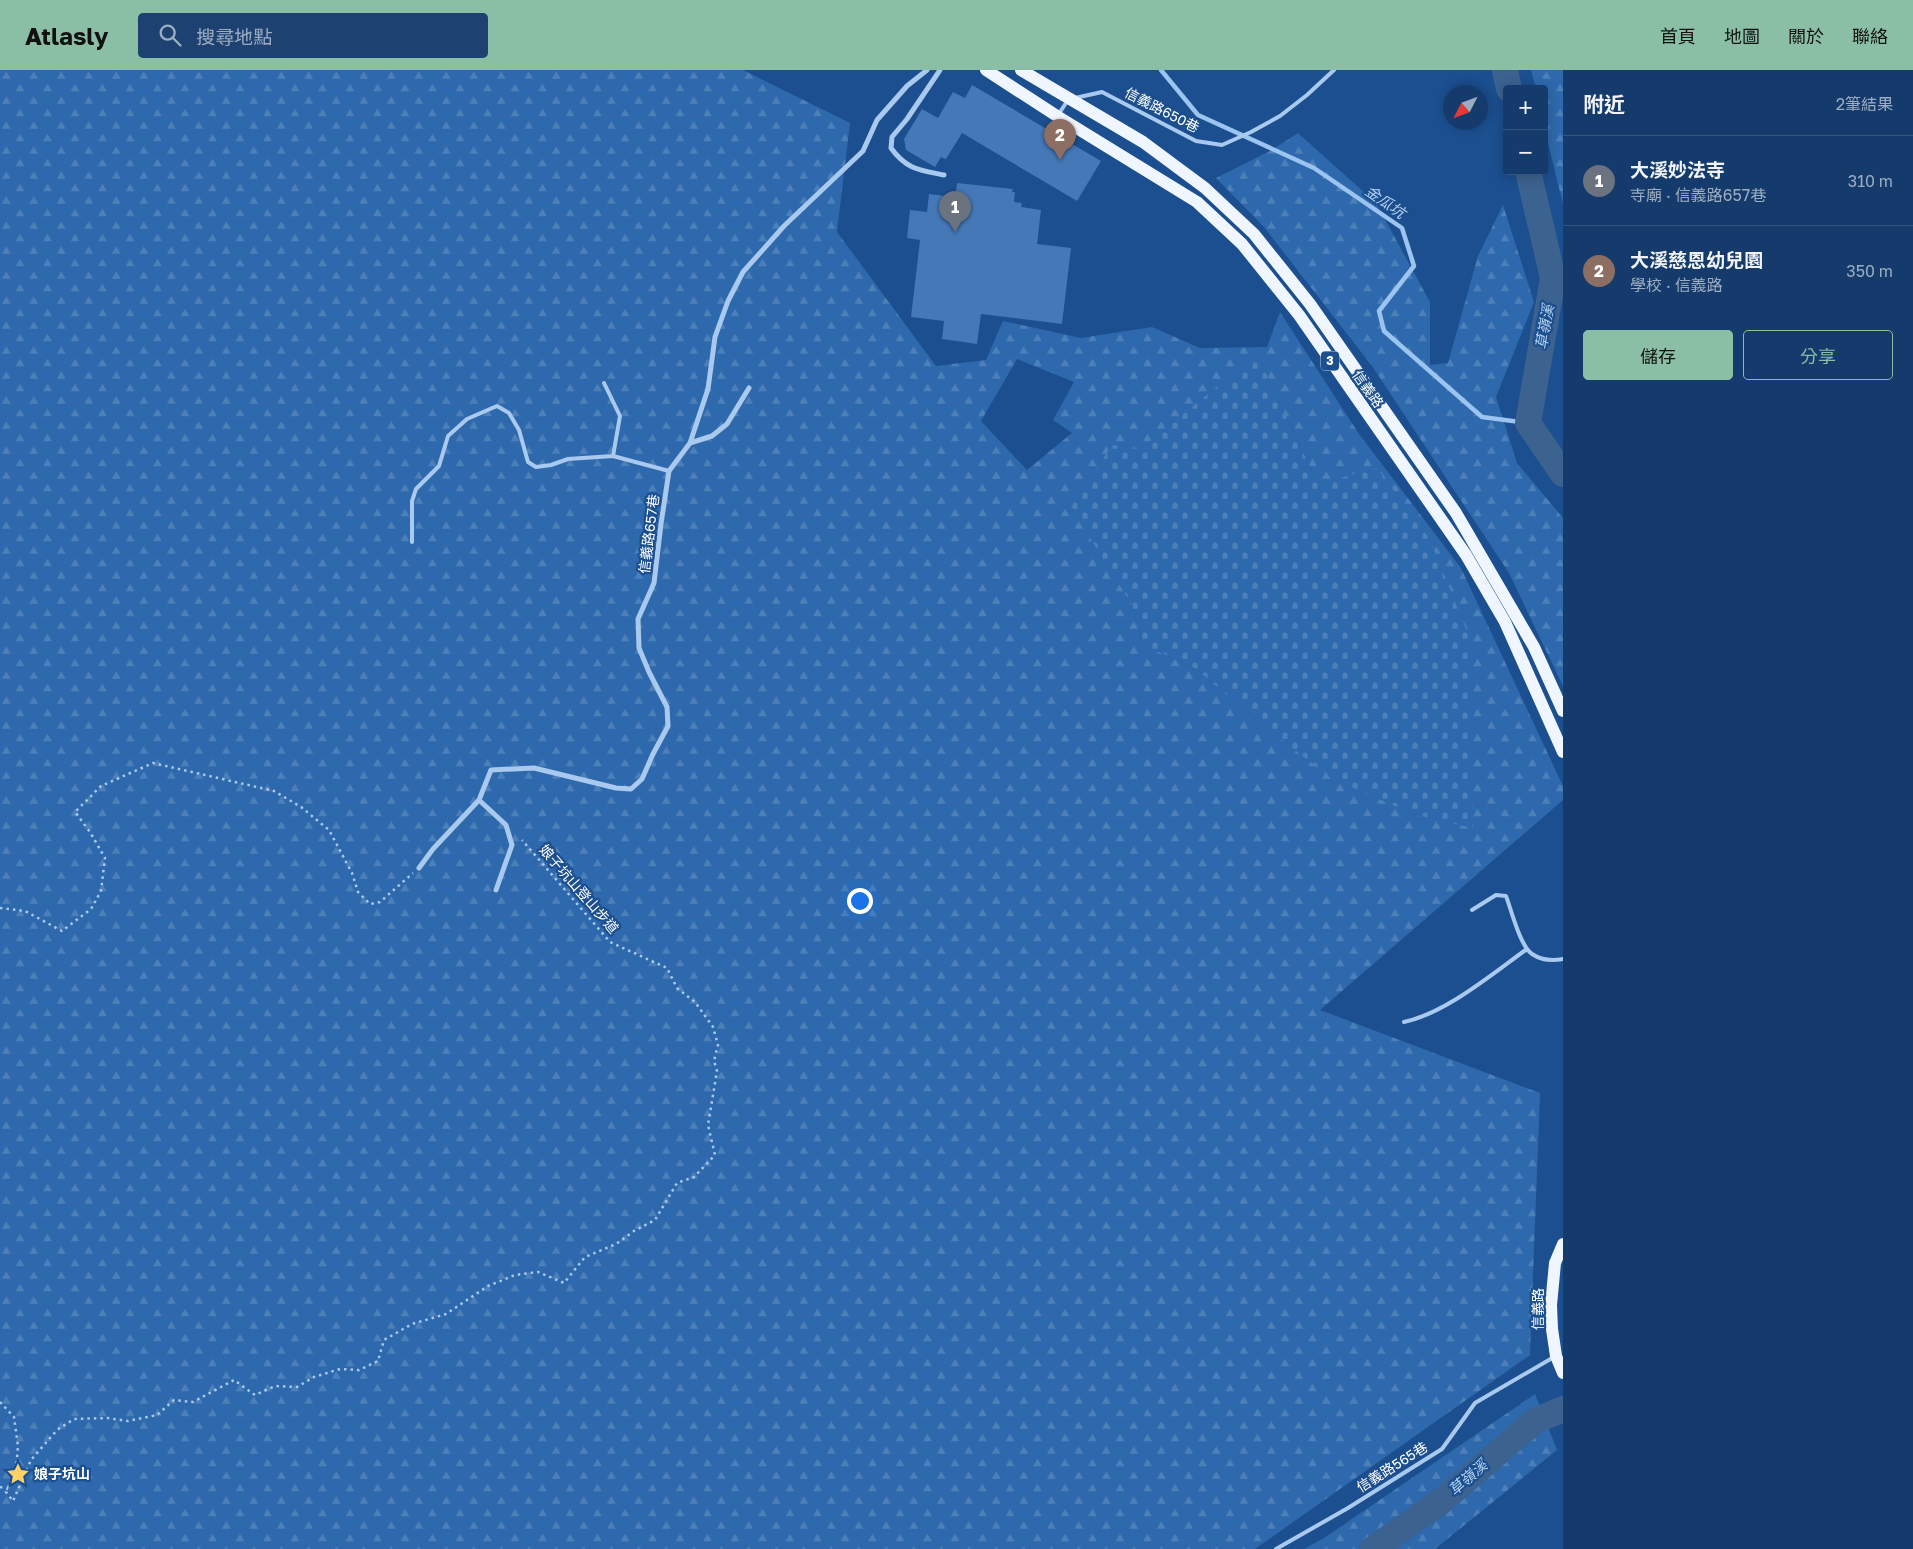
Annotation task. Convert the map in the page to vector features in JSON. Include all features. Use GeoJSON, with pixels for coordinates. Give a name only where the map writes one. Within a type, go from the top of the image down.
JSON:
{"type":"FeatureCollection","features":[{"type":"Feature","properties":{"kind":"main road","name":"信義路"},"geometry":{"type":"LineString","coordinates":[[986,70],[1197,202],[1242,244],[1299,315],[1466,555],[1505,622],[1563,752]]}},
{"type":"Feature","properties":{"kind":"main road","name":"信義路"},"geometry":{"type":"LineString","coordinates":[[1021,70],[1158,153],[1205,188],[1254,234],[1310,304],[1456,513],[1534,647],[1563,711]]}},
{"type":"Feature","properties":{"kind":"main road","name":"信義路"},"geometry":{"type":"LineString","coordinates":[[1563,1244],[1555,1263],[1551,1305],[1556,1356],[1563,1373]]}},
{"type":"Feature","properties":{"kind":"street","name":"信義路657巷"},"geometry":{"type":"LineString","coordinates":[[479,800],[491,770],[534,768],[616,788],[631,789],[642,779],[668,726],[667,707],[639,648],[638,619],[654,583],[670,471],[690,443],[708,389],[715,337],[728,301],[743,272],[784,226],[863,151],[877,120],[907,86],[927,70]]}},
{"type":"Feature","properties":{"kind":"street"},"geometry":{"type":"LineString","coordinates":[[940,70],[907,119],[892,137],[891,148],[900,161],[921,171],[944,175]]}},
{"type":"Feature","properties":{"kind":"street"},"geometry":{"type":"LineString","coordinates":[[690,443],[712,436],[727,424],[749,388]]}},
{"type":"Feature","properties":{"kind":"street"},"geometry":{"type":"LineString","coordinates":[[419,868],[433,849],[479,800],[506,825],[512,845],[496,890]]}},
{"type":"Feature","properties":{"kind":"lane","name":"信義路650巷"},"geometry":{"type":"LineString","coordinates":[[1069,99],[1102,92],[1196,141],[1222,144],[1251,132],[1280,116],[1307,95],[1334,70]]}},
{"type":"Feature","properties":{"kind":"lane"},"geometry":{"type":"LineString","coordinates":[[1057,116],[1069,99]]}},
{"type":"Feature","properties":{"kind":"lane"},"geometry":{"type":"LineString","coordinates":[[604,384],[620,416],[612,456]]}},
{"type":"Feature","properties":{"kind":"lane"},"geometry":{"type":"LineString","coordinates":[[412,542],[412,501],[416,489],[439,466],[448,436],[467,420],[497,406],[509,412],[519,430],[528,462],[536,468],[568,459],[612,456],[670,471]]}},
{"type":"Feature","properties":{"kind":"lane"},"geometry":{"type":"LineString","coordinates":[[1472,910],[1496,895],[1506,896],[1527,949],[1533,954],[1552,961],[1563,959]]}},
{"type":"Feature","properties":{"kind":"lane"},"geometry":{"type":"LineString","coordinates":[[1404,1022],[1419,1019],[1465,993],[1527,949]]}},
{"type":"Feature","properties":{"kind":"lane","name":"信義路565巷"},"geometry":{"type":"LineString","coordinates":[[1276,1549],[1442,1449],[1475,1403],[1556,1356]]}},
{"type":"Feature","properties":{"kind":"path"},"geometry":{"type":"LineString","coordinates":[[0,908],[25,911],[62,931],[92,909],[101,891],[105,858],[90,832],[75,812],[101,786],[153,764],[274,792],[301,807],[329,830],[352,873],[358,892],[370,904],[380,902],[419,868]]}},
{"type":"Feature","properties":{"kind":"path","name":"娘子坑山登山步道"},"geometry":{"type":"LineString","coordinates":[[8,1489],[6,1492],[13,1500],[31,1460],[57,1430],[74,1420],[107,1418],[128,1421],[157,1415],[174,1400],[193,1402],[234,1380],[255,1395],[275,1386],[297,1387],[314,1377],[340,1369],[359,1370],[378,1361],[384,1340],[412,1324],[446,1314],[488,1286],[515,1275],[538,1272],[564,1283],[585,1257],[616,1244],[634,1231],[655,1220],[677,1183],[694,1177],[715,1155],[708,1125],[717,1072],[714,1061],[718,1045],[713,1027],[694,1002],[677,988],[667,968],[610,942],[534,853],[506,825]]}},
{"type":"Feature","properties":{"kind":"path"},"geometry":{"type":"LineString","coordinates":[[0,1402],[14,1417],[18,1446],[15,1472],[8,1489],[0,1486]]}},
{"type":"Feature","properties":{"kind":"path"},"geometry":{"type":"LineString","coordinates":[[15,1472],[27,1469]]}},
{"type":"Feature","properties":{"kind":"green space"},"geometry":{"type":"Polygon","coordinates":[[[0,70],[743,70],[850,123],[837,232],[936,366],[986,360],[1003,321],[1081,338],[1152,327],[1200,348],[1267,347],[1280,312],[1359,434],[1461,568],[1563,786],[1563,800],[1320,1010],[1540,1093],[1530,1355],[1255,1549],[0,1549],[0,70]],[[1257,354],[1140,450],[1132,605],[1141,641],[1151,648],[1196,669],[1256,720],[1413,814],[1472,827],[1318,484],[1257,354]],[[1017,359],[981,421],[1027,470],[1072,433],[1053,420],[1074,382],[1017,359]]]}},
{"type":"Feature","properties":{"kind":"green space"},"geometry":{"type":"Polygon","coordinates":[[[1531,70],[1563,70],[1563,204],[1548,143],[1548,85],[1535,85],[1531,70]]]}},
{"type":"Feature","properties":{"kind":"green space"},"geometry":{"type":"Polygon","coordinates":[[[1298,133],[1376,203],[1430,302],[1430,365],[1448,363],[1478,256],[1503,205],[1534,302],[1496,397],[1517,463],[1563,518],[1563,686],[1509,573],[1372,366],[1264,227],[1216,178],[1272,150],[1298,133]]]}},
{"type":"Feature","properties":{"kind":"green space"},"geometry":{"type":"Polygon","coordinates":[[[1257,354],[1318,484],[1377,468],[1429,538],[1469,636],[1473,828],[1413,814],[1331,778],[1256,720],[1196,669],[1151,648],[1141,641],[1132,605],[1071,507],[1112,445],[1140,449],[1257,354]]]}},
{"type":"Feature","properties":{"kind":"green space"},"geometry":{"type":"Polygon","coordinates":[[[1535,1394],[1557,1450],[1435,1549],[1304,1549],[1324,1538],[1535,1394]]]}},
{"type":"Feature","properties":{"kind":"building"},"geometry":{"type":"Polygon","coordinates":[[[972,85],[1101,161],[1077,201],[962,133],[946,159],[941,157],[935,167],[906,150],[904,139],[922,109],[938,118],[953,92],[965,98],[972,85]]]}},
{"type":"Feature","properties":{"kind":"building"},"geometry":{"type":"Polygon","coordinates":[[[957,183],[1013,189],[1012,192],[1015,192],[1014,202],[1022,203],[1021,207],[1041,210],[1037,244],[1071,248],[1062,324],[981,314],[977,344],[942,339],[944,321],[911,317],[920,240],[907,238],[910,210],[927,212],[929,194],[953,197],[954,191],[956,192],[957,183]]]}},
{"type":"Feature","properties":{"kind":"waterway","name":"金瓜坑"},"geometry":{"type":"LineString","coordinates":[[1161,70],[1198,115],[1314,168],[1402,228],[1414,266],[1379,311],[1384,331],[1482,417],[1528,423]]}},
{"type":"Feature","properties":{"kind":"waterway","name":"草嶺溪"},"geometry":{"type":"LineString","coordinates":[[1505,70],[1508,85]]}},
{"type":"Feature","properties":{"kind":"waterway","name":"草嶺溪"},"geometry":{"type":"LineString","coordinates":[[1529,175],[1553,278],[1528,423],[1563,474]]}},
{"type":"Feature","properties":{"kind":"waterway","name":"草嶺溪"},"geometry":{"type":"LineString","coordinates":[[1373,1549],[1443,1500],[1535,1421],[1563,1409]]}},
{"type":"Feature","properties":{"kind":"place","name":"大溪慈恩幼兒園"},"geometry":{"type":"Point","coordinates":[1060,160]}},
{"type":"Feature","properties":{"kind":"place","name":"大溪妙法寺"},"geometry":{"type":"Point","coordinates":[955,232]}},
{"type":"Feature","properties":{"kind":"place","name":"娘子坑山"},"geometry":{"type":"Point","coordinates":[18,1474]}}]}
